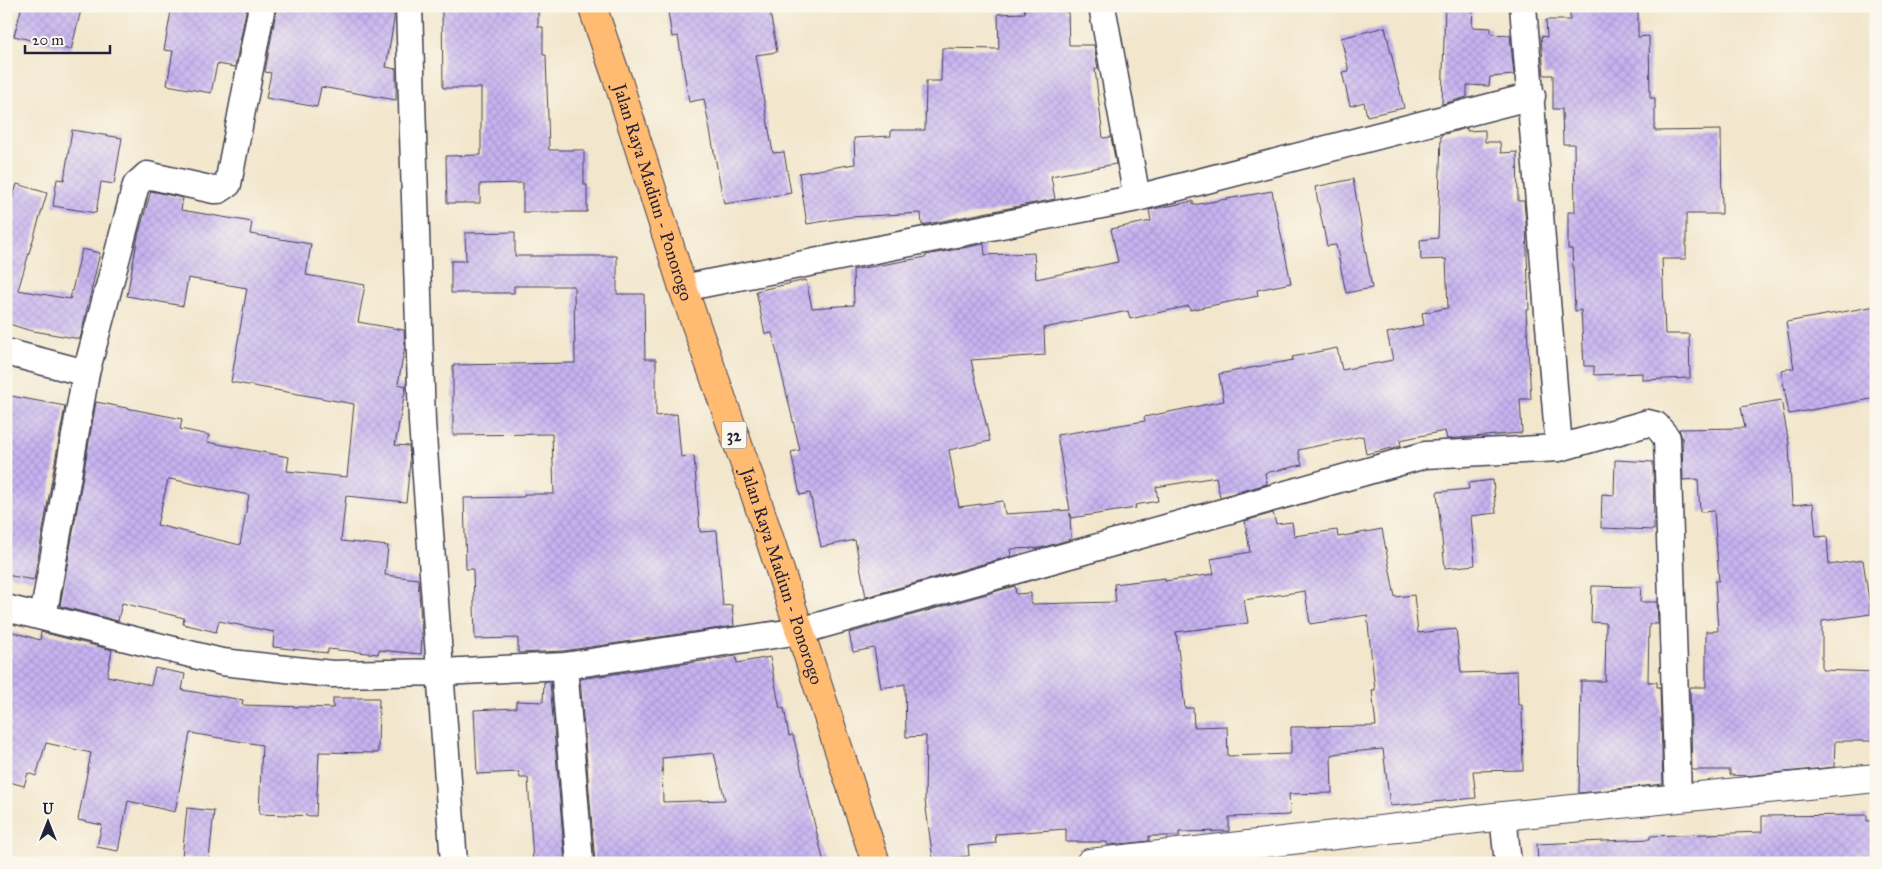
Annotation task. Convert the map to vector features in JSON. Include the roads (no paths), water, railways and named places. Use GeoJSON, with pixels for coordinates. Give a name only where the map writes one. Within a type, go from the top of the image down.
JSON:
{"type":"FeatureCollection","features":[{"type":"Feature","properties":{"kind":"highway","name":"Jalan Raya Madiun - Ponorogo"},"geometry":{"type":"LineString","coordinates":[[592,6],[618,81],[683,288],[800,631],[876,863]]}},
{"type":"Feature","properties":{"kind":"street"},"geometry":{"type":"LineString","coordinates":[[43,617],[86,373],[136,185],[147,175],[214,190],[219,190],[228,184],[262,6]]}},
{"type":"Feature","properties":{"kind":"street"},"geometry":{"type":"LineString","coordinates":[[408,6],[422,422],[442,672],[454,863]]}},
{"type":"Feature","properties":{"kind":"street"},"geometry":{"type":"LineString","coordinates":[[1102,6],[1136,198]]}},
{"type":"Feature","properties":{"kind":"street"},"geometry":{"type":"LineString","coordinates":[[1523,6],[1532,96],[1559,448]]}},
{"type":"Feature","properties":{"kind":"street"},"geometry":{"type":"LineString","coordinates":[[683,288],[1136,198],[1532,96]]}},
{"type":"Feature","properties":{"kind":"street"},"geometry":{"type":"LineString","coordinates":[[6,352],[86,373]]}},
{"type":"Feature","properties":{"kind":"street"},"geometry":{"type":"LineString","coordinates":[[6,608],[222,662],[332,674],[442,672],[564,666],[800,631],[1425,455],[1559,448],[1648,423],[1656,425],[1667,438],[1678,797]]}},
{"type":"Feature","properties":{"kind":"street"},"geometry":{"type":"LineString","coordinates":[[564,666],[580,863]]}},
{"type":"Feature","properties":{"kind":"street"},"geometry":{"type":"LineString","coordinates":[[1090,863],[1678,797],[1876,778]]}},
{"type":"Feature","properties":{"kind":"street"},"geometry":{"type":"LineString","coordinates":[[1503,816],[1508,863]]}}]}
